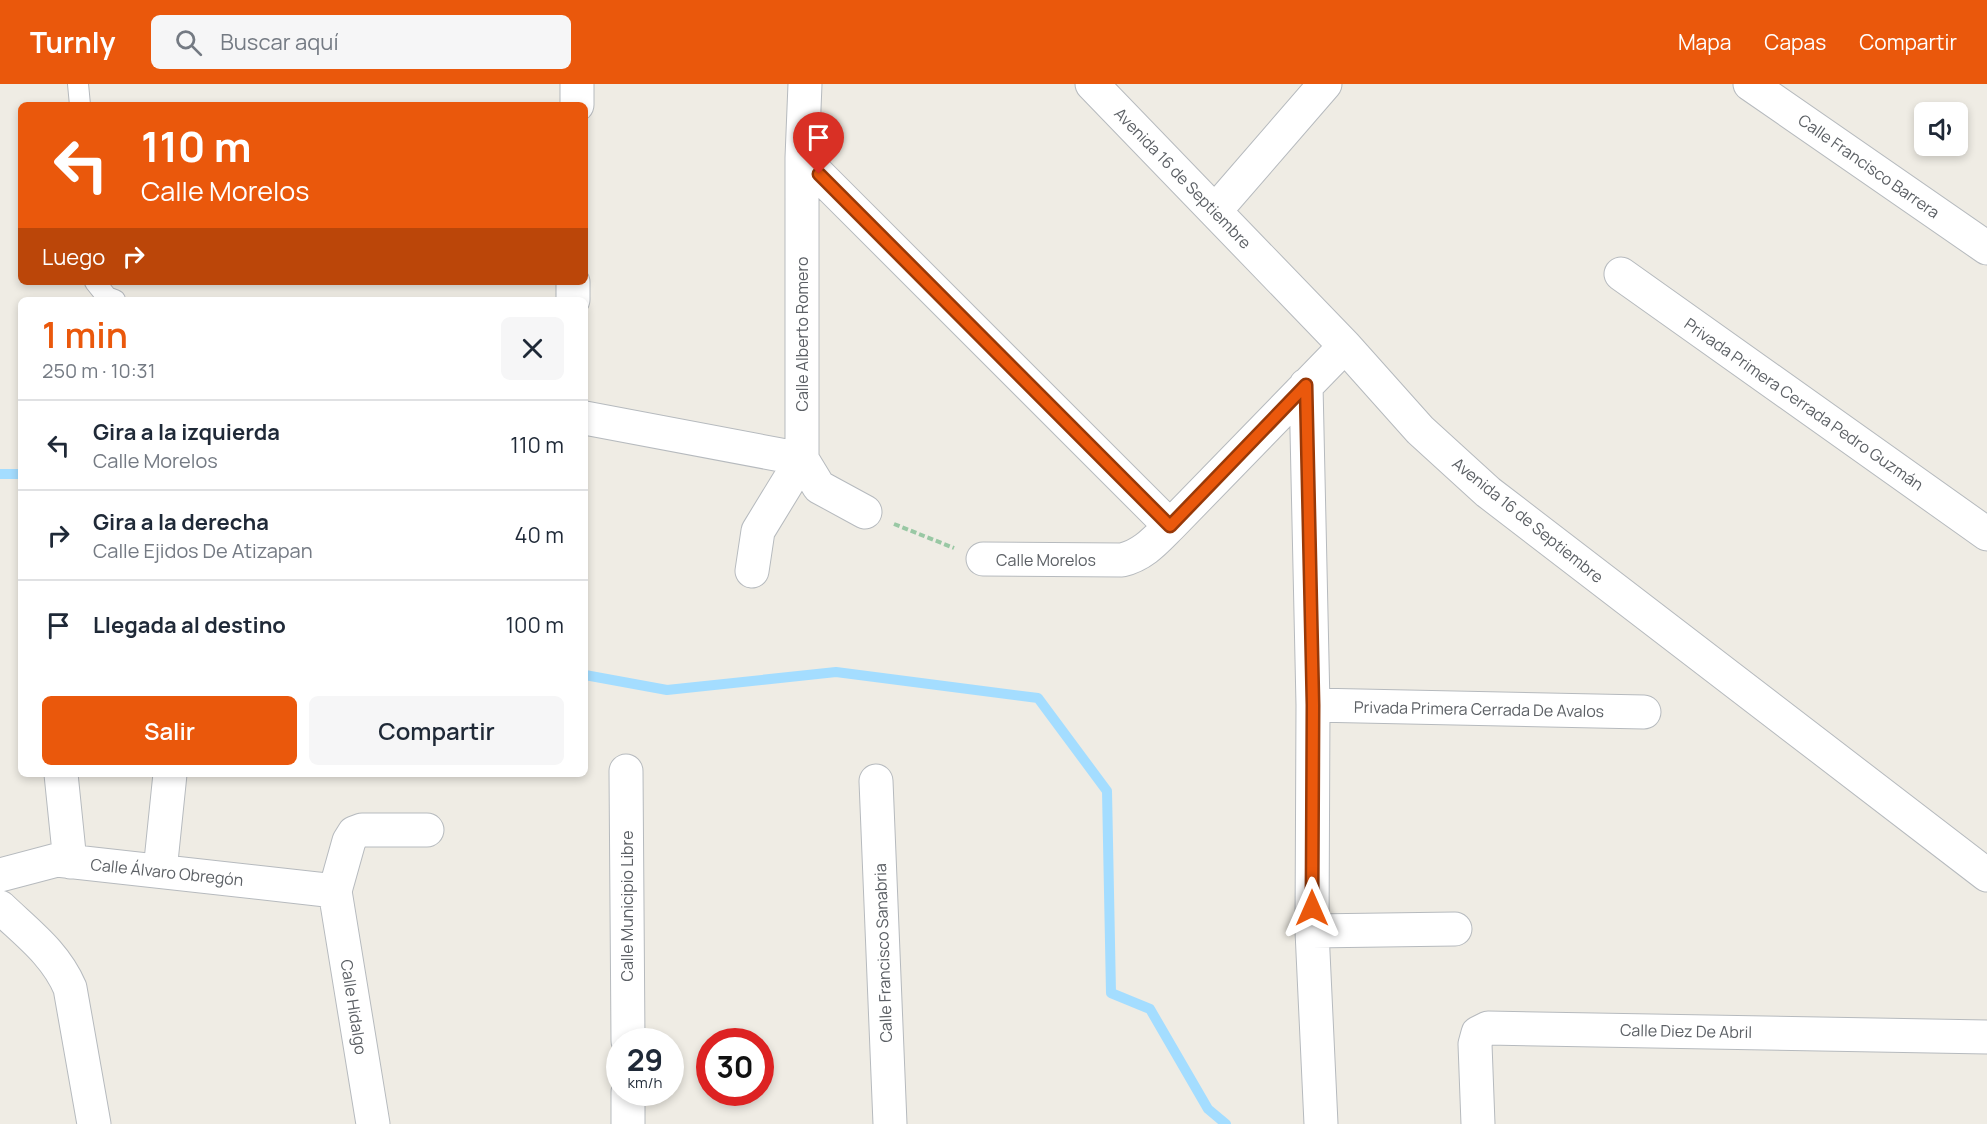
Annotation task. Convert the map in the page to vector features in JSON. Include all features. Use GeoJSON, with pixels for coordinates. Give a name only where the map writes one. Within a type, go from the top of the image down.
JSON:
{"type":"FeatureCollection","features":[{"type":"Feature","properties":{"kind":"street"},"geometry":{"type":"LineString","coordinates":[[577,84],[577,102]]}},
{"type":"Feature","properties":{"kind":"street","name":"Calle Alberto Romero"},"geometry":{"type":"LineString","coordinates":[[801,459],[802,158],[805,84]]}},
{"type":"Feature","properties":{"kind":"street","name":"Avenida 16 de Septiembre"},"geometry":{"type":"LineString","coordinates":[[1092,84],[1345,346],[1420,430],[1488,492],[1987,875]]}},
{"type":"Feature","properties":{"kind":"street"},"geometry":{"type":"LineString","coordinates":[[1215,211],[1325,84]]}},
{"type":"Feature","properties":{"kind":"street","name":"Calle Francisco Barrera"},"geometry":{"type":"LineString","coordinates":[[1750,84],[1987,248]]}},
{"type":"Feature","properties":{"kind":"street"},"geometry":{"type":"LineString","coordinates":[[802,158],[1170,526]]}},
{"type":"Feature","properties":{"kind":"street","name":"Privada Primera Cerrada Pedro Guzmán"},"geometry":{"type":"LineString","coordinates":[[1622,274],[1987,534]]}},
{"type":"Feature","properties":{"kind":"street","name":"Calle Morelos"},"geometry":{"type":"LineString","coordinates":[[983,559],[1122,561],[1136,557],[1170,526],[1345,346]]}},
{"type":"Feature","properties":{"kind":"street"},"geometry":{"type":"LineString","coordinates":[[1306,385],[1313,705],[1312,931],[1321,1124]]}},
{"type":"Feature","properties":{"kind":"street"},"geometry":{"type":"LineString","coordinates":[[588,419],[801,459],[819,488],[865,512]]}},
{"type":"Feature","properties":{"kind":"street"},"geometry":{"type":"LineString","coordinates":[[752,571],[758,531],[801,459]]}},
{"type":"Feature","properties":{"kind":"street","name":"Privada Primera Cerrada De Avalos"},"geometry":{"type":"LineString","coordinates":[[1313,705],[1644,712]]}},
{"type":"Feature","properties":{"kind":"street","name":"Calle Municipio Libre"},"geometry":{"type":"LineString","coordinates":[[626,771],[628,1028]]}},
{"type":"Feature","properties":{"kind":"street"},"geometry":{"type":"LineString","coordinates":[[61,777],[70,862]]}},
{"type":"Feature","properties":{"kind":"street"},"geometry":{"type":"LineString","coordinates":[[160,872],[170,777]]}},
{"type":"Feature","properties":{"kind":"street","name":"Calle Francisco Sanabria"},"geometry":{"type":"LineString","coordinates":[[876,781],[890,1124]]}},
{"type":"Feature","properties":{"kind":"street"},"geometry":{"type":"LineString","coordinates":[[335,891],[349,841],[354,833],[362,830],[427,830]]}},
{"type":"Feature","properties":{"kind":"street","name":"Calle Álvaro Obregón"},"geometry":{"type":"LineString","coordinates":[[0,875],[57,860],[335,891]]}},
{"type":"Feature","properties":{"kind":"street","name":"Calle Hidalgo"},"geometry":{"type":"LineString","coordinates":[[335,891],[373,1124]]}},
{"type":"Feature","properties":{"kind":"street"},"geometry":{"type":"LineString","coordinates":[[0,907],[50,954],[62,970],[70,988],[94,1124]]}},
{"type":"Feature","properties":{"kind":"street"},"geometry":{"type":"LineString","coordinates":[[1312,931],[1455,929]]}},
{"type":"Feature","properties":{"kind":"street","name":"Calle Diez De Abril"},"geometry":{"type":"LineString","coordinates":[[1478,1124],[1475,1044],[1478,1033],[1488,1028],[1987,1037]]}},
{"type":"Feature","properties":{"kind":"street"},"geometry":{"type":"LineString","coordinates":[[628,1106],[628,1124]]}},
{"type":"Feature","properties":{"kind":"lane"},"geometry":{"type":"LineString","coordinates":[[78,84],[80,102]]}},
{"type":"Feature","properties":{"kind":"lane"},"geometry":{"type":"LineString","coordinates":[[97,285],[107,297]]}},
{"type":"Feature","properties":{"kind":"path","name":"Calle Morelos"},"geometry":{"type":"LineString","coordinates":[[865,512],[983,559]]}},
{"type":"Feature","properties":{"kind":"waterway"},"geometry":{"type":"LineString","coordinates":[[0,474],[18,474]]}},
{"type":"Feature","properties":{"kind":"waterway"},"geometry":{"type":"LineString","coordinates":[[588,676],[667,690],[836,672],[1038,698],[1107,791],[1111,993],[1150,1009],[1208,1109],[1226,1124]]}},
{"type":"Feature","properties":{"kind":"route"},"geometry":{"type":"LineString","coordinates":[[819,174],[1170,526],[1306,385],[1313,705],[1312,908]]}}]}
